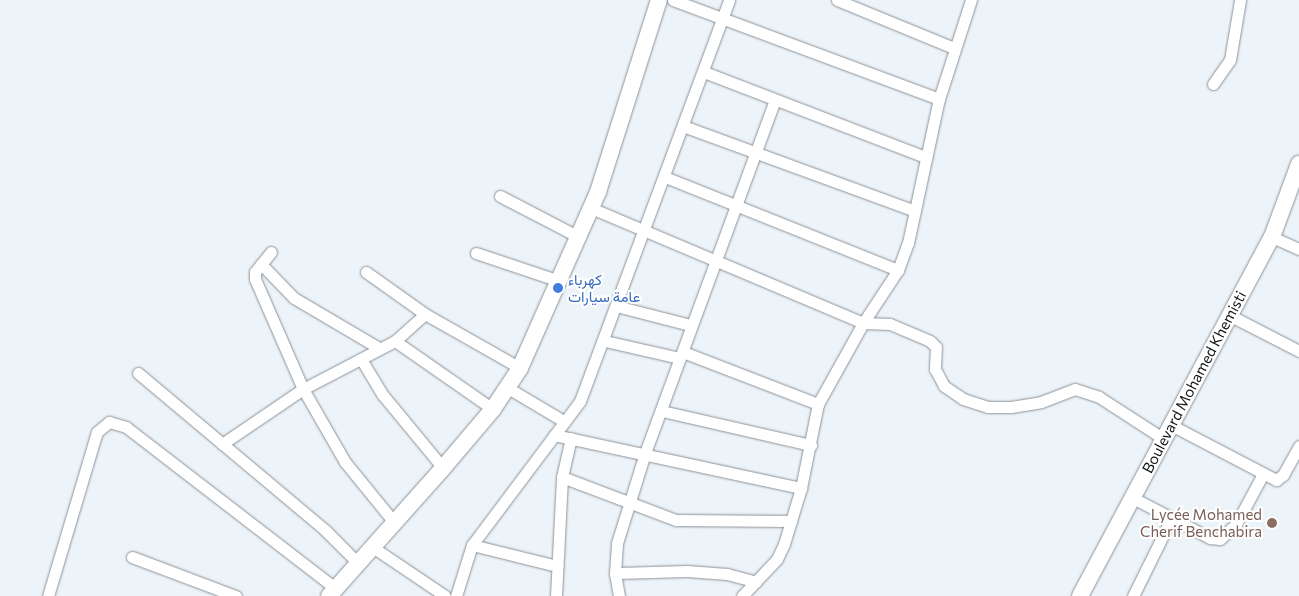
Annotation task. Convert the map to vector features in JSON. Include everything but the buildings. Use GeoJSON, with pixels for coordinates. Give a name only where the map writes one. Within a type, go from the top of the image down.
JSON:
{"type":"FeatureCollection","features":[{"type":"Feature","properties":{"kind":"main road"},"geometry":{"type":"LineString","coordinates":[[332,592],[493,409],[520,368],[591,208],[660,0]]}},
{"type":"Feature","properties":{"kind":"main road","name":"Boulevard Mohamed Khemisti"},"geometry":{"type":"LineString","coordinates":[[1080,596],[1272,237],[1299,164]]}},
{"type":"Feature","properties":{"kind":"street"},"geometry":{"type":"LineString","coordinates":[[673,0],[939,99]]}},
{"type":"Feature","properties":{"kind":"street"},"geometry":{"type":"LineString","coordinates":[[456,596],[472,545],[580,401],[605,341],[616,306],[725,18],[729,0]]}},
{"type":"Feature","properties":{"kind":"street"},"geometry":{"type":"LineString","coordinates":[[837,0],[954,48]]}},
{"type":"Feature","properties":{"kind":"street"},"geometry":{"type":"LineString","coordinates":[[742,596],[777,559],[801,488],[818,404],[863,323],[898,270],[915,211],[939,99],[971,0]]}},
{"type":"Feature","properties":{"kind":"street"},"geometry":{"type":"LineString","coordinates":[[1213,84],[1230,60],[1240,0]]}},
{"type":"Feature","properties":{"kind":"street"},"geometry":{"type":"LineString","coordinates":[[704,72],[926,157]]}},
{"type":"Feature","properties":{"kind":"street"},"geometry":{"type":"LineString","coordinates":[[620,596],[615,573],[617,543],[645,452],[662,411],[690,325],[775,100]]}},
{"type":"Feature","properties":{"kind":"street"},"geometry":{"type":"LineString","coordinates":[[683,126],[915,211]]}},
{"type":"Feature","properties":{"kind":"street"},"geometry":{"type":"LineString","coordinates":[[665,178],[735,204],[898,270]]}},
{"type":"Feature","properties":{"kind":"street"},"geometry":{"type":"LineString","coordinates":[[500,196],[577,236]]}},
{"type":"Feature","properties":{"kind":"street"},"geometry":{"type":"LineString","coordinates":[[591,208],[644,231],[716,258],[863,323],[890,324],[930,341],[936,347],[935,369],[944,386],[963,399],[988,407],[1011,407],[1041,402],[1075,389],[1099,397],[1164,439]]}},
{"type":"Feature","properties":{"kind":"street"},"geometry":{"type":"LineString","coordinates":[[1272,237],[1299,249]]}},
{"type":"Feature","properties":{"kind":"street"},"geometry":{"type":"LineString","coordinates":[[271,252],[261,264],[254,279],[304,389],[345,462],[394,522]]}},
{"type":"Feature","properties":{"kind":"street"},"geometry":{"type":"LineString","coordinates":[[476,253],[559,281]]}},
{"type":"Feature","properties":{"kind":"street"},"geometry":{"type":"LineString","coordinates":[[261,264],[294,298],[379,348]]}},
{"type":"Feature","properties":{"kind":"street"},"geometry":{"type":"LineString","coordinates":[[366,272],[424,314],[520,368]]}},
{"type":"Feature","properties":{"kind":"street"},"geometry":{"type":"LineString","coordinates":[[616,306],[690,325]]}},
{"type":"Feature","properties":{"kind":"street"},"geometry":{"type":"LineString","coordinates":[[222,444],[304,389],[395,341],[424,314]]}},
{"type":"Feature","properties":{"kind":"street"},"geometry":{"type":"LineString","coordinates":[[1229,316],[1299,351]]}},
{"type":"Feature","properties":{"kind":"street"},"geometry":{"type":"LineString","coordinates":[[395,341],[493,409]]}},
{"type":"Feature","properties":{"kind":"street"},"geometry":{"type":"LineString","coordinates":[[605,341],[681,355],[818,404]]}},
{"type":"Feature","properties":{"kind":"street"},"geometry":{"type":"LineString","coordinates":[[361,359],[382,394],[443,468]]}},
{"type":"Feature","properties":{"kind":"street"},"geometry":{"type":"LineString","coordinates":[[138,373],[325,530],[357,562]]}},
{"type":"Feature","properties":{"kind":"street"},"geometry":{"type":"LineString","coordinates":[[508,388],[565,422]]}},
{"type":"Feature","properties":{"kind":"street"},"geometry":{"type":"LineString","coordinates":[[662,411],[811,445]]}},
{"type":"Feature","properties":{"kind":"street"},"geometry":{"type":"LineString","coordinates":[[48,596],[97,432],[102,425],[116,421],[332,592]]}},
{"type":"Feature","properties":{"kind":"street"},"geometry":{"type":"LineString","coordinates":[[1172,425],[1263,474],[1279,479],[1299,446]]}},
{"type":"Feature","properties":{"kind":"street"},"geometry":{"type":"LineString","coordinates":[[554,435],[645,452],[801,488]]}},
{"type":"Feature","properties":{"kind":"street"},"geometry":{"type":"LineString","coordinates":[[556,596],[562,477],[571,438]]}},
{"type":"Feature","properties":{"kind":"street"},"geometry":{"type":"LineString","coordinates":[[1133,498],[1210,538],[1220,539],[1236,524],[1263,474]]}},
{"type":"Feature","properties":{"kind":"street"},"geometry":{"type":"LineString","coordinates":[[562,477],[676,520],[791,521]]}},
{"type":"Feature","properties":{"kind":"street"},"geometry":{"type":"LineString","coordinates":[[1133,596],[1172,517]]}},
{"type":"Feature","properties":{"kind":"street"},"geometry":{"type":"LineString","coordinates":[[472,545],[557,566]]}},
{"type":"Feature","properties":{"kind":"street"},"geometry":{"type":"LineString","coordinates":[[371,546],[445,596]]}},
{"type":"Feature","properties":{"kind":"street"},"geometry":{"type":"LineString","coordinates":[[132,557],[236,596]]}},
{"type":"Feature","properties":{"kind":"street"},"geometry":{"type":"LineString","coordinates":[[615,573],[687,571],[726,574],[756,582]]}},
{"type":"Feature","properties":{"kind":"place","name":"كهرباء عامة سيارات"},"geometry":{"type":"Point","coordinates":[558,288]}},
{"type":"Feature","properties":{"kind":"place","name":"Lycée Mohamed Cherif Benchabira"},"geometry":{"type":"Point","coordinates":[1272,523]}}]}
